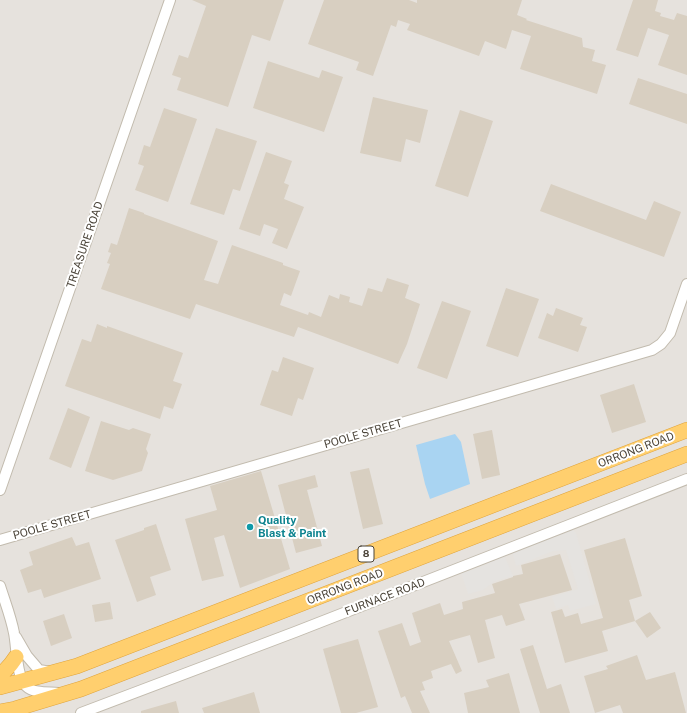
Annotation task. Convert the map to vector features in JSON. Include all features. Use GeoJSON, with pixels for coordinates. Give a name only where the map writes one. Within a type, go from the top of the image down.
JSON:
{"type":"FeatureCollection","features":[{"type":"Feature","properties":{"kind":"highway","name":"ORRONG ROAD"},"geometry":{"type":"LineString","coordinates":[[0,687],[23,682],[77,666],[687,430]]}},
{"type":"Feature","properties":{"kind":"highway","name":"ORRONG ROAD"},"geometry":{"type":"LineString","coordinates":[[0,712],[15,709],[81,689],[687,454]]}},
{"type":"Feature","properties":{"kind":"highway"},"geometry":{"type":"LineString","coordinates":[[0,676],[12,664],[16,657]]}},
{"type":"Feature","properties":{"kind":"street","name":"TREASURE ROAD"},"geometry":{"type":"LineString","coordinates":[[0,490],[2,476],[170,0]]}},
{"type":"Feature","properties":{"kind":"street","name":"POOLE STREET"},"geometry":{"type":"LineString","coordinates":[[0,540],[652,350],[661,344],[670,333],[687,284]]}},
{"type":"Feature","properties":{"kind":"street","name":"FURNACE ROAD"},"geometry":{"type":"LineString","coordinates":[[81,713],[295,632],[687,479]]}},
{"type":"Feature","properties":{"kind":"street"},"geometry":{"type":"LineString","coordinates":[[0,586],[14,634],[16,657],[23,682],[34,691],[66,694]]}},
{"type":"Feature","properties":{"kind":"street"},"geometry":{"type":"LineString","coordinates":[[14,634],[27,656],[39,670],[56,672]]}},
{"type":"Feature","properties":{"kind":"shaded area"},"geometry":{"type":"Polygon","coordinates":[[[0,0],[687,0],[687,713],[0,713],[0,0]]]}},
{"type":"Feature","properties":{"kind":"shaded area"},"geometry":{"type":"Polygon","coordinates":[[[572,529],[576,533],[596,604],[570,611],[568,605],[556,609],[552,597],[578,589],[566,550],[553,551],[516,566],[512,552],[572,529]]]}},
{"type":"Feature","properties":{"kind":"shaded area"},"geometry":{"type":"Polygon","coordinates":[[[504,555],[513,576],[495,581],[483,590],[468,594],[461,573],[483,566],[504,555]]]}},
{"type":"Feature","properties":{"kind":"water"},"geometry":{"type":"Polygon","coordinates":[[[455,434],[461,442],[470,484],[430,499],[416,445],[455,434]]]}},
{"type":"Feature","properties":{"kind":"building"},"geometry":{"type":"Polygon","coordinates":[[[192,0],[284,0],[270,41],[252,35],[228,107],[177,90],[181,78],[172,75],[179,55],[188,58],[206,6],[192,0]]]}},
{"type":"Feature","properties":{"kind":"building"},"geometry":{"type":"Polygon","coordinates":[[[324,0],[409,0],[417,3],[417,0],[522,0],[517,15],[527,19],[526,20],[582,38],[583,47],[595,50],[592,61],[606,65],[597,94],[520,69],[531,36],[512,30],[506,49],[485,41],[479,56],[407,30],[410,24],[398,20],[396,27],[391,25],[373,76],[356,70],[359,62],[308,44],[324,0]]]}},
{"type":"Feature","properties":{"kind":"building"},"geometry":{"type":"Polygon","coordinates":[[[633,0],[658,0],[655,11],[661,13],[660,16],[674,20],[677,13],[687,16],[687,75],[658,65],[669,35],[648,28],[638,57],[616,50],[633,0]]]}},
{"type":"Feature","properties":{"kind":"building"},"geometry":{"type":"Polygon","coordinates":[[[268,61],[319,78],[322,70],[343,77],[324,132],[253,108],[268,61]]]}},
{"type":"Feature","properties":{"kind":"building"},"geometry":{"type":"Polygon","coordinates":[[[638,78],[687,94],[687,124],[629,104],[638,78]]]}},
{"type":"Feature","properties":{"kind":"building"},"geometry":{"type":"Polygon","coordinates":[[[373,97],[428,110],[420,143],[406,139],[401,162],[360,153],[373,97]]]}},
{"type":"Feature","properties":{"kind":"building"},"geometry":{"type":"Polygon","coordinates":[[[164,108],[197,119],[168,202],[135,190],[144,166],[138,164],[144,145],[150,147],[164,108]]]}},
{"type":"Feature","properties":{"kind":"building"},"geometry":{"type":"Polygon","coordinates":[[[460,110],[493,121],[468,197],[435,186],[460,110]]]}},
{"type":"Feature","properties":{"kind":"building"},"geometry":{"type":"Polygon","coordinates":[[[216,128],[257,141],[240,191],[233,189],[224,215],[190,204],[216,128]]]}},
{"type":"Feature","properties":{"kind":"building"},"geometry":{"type":"Polygon","coordinates":[[[266,152],[292,161],[284,183],[289,185],[284,199],[304,207],[287,249],[272,243],[278,229],[264,224],[260,236],[239,229],[266,152]]]}},
{"type":"Feature","properties":{"kind":"building"},"geometry":{"type":"Polygon","coordinates":[[[551,184],[646,220],[654,201],[681,212],[664,257],[540,211],[551,184]]]}},
{"type":"Feature","properties":{"kind":"building"},"geometry":{"type":"Polygon","coordinates":[[[129,208],[218,241],[204,280],[218,284],[232,245],[283,263],[283,265],[300,271],[291,296],[284,293],[280,305],[308,315],[309,312],[321,317],[329,295],[339,299],[340,294],[350,297],[349,302],[362,306],[368,288],[382,292],[387,278],[409,285],[405,298],[420,304],[407,344],[398,364],[298,327],[294,337],[196,304],[190,319],[101,289],[110,264],[107,263],[111,253],[108,252],[111,243],[117,245],[129,208]]]}},
{"type":"Feature","properties":{"kind":"building"},"geometry":{"type":"Polygon","coordinates":[[[506,288],[539,299],[518,357],[486,346],[506,288]]]}},
{"type":"Feature","properties":{"kind":"building"},"geometry":{"type":"Polygon","coordinates":[[[442,301],[471,311],[447,379],[417,368],[442,301]]]}},
{"type":"Feature","properties":{"kind":"building"},"geometry":{"type":"Polygon","coordinates":[[[556,308],[583,318],[580,325],[587,327],[578,352],[538,338],[547,313],[553,316],[556,308]]]}},
{"type":"Feature","properties":{"kind":"building"},"geometry":{"type":"Polygon","coordinates":[[[97,324],[107,328],[107,326],[183,353],[173,381],[182,384],[173,409],[164,406],[160,419],[65,386],[82,339],[91,342],[97,324]]]}},
{"type":"Feature","properties":{"kind":"building"},"geometry":{"type":"Polygon","coordinates":[[[283,357],[314,368],[303,400],[298,398],[292,416],[260,405],[272,370],[278,372],[283,357]]]}},
{"type":"Feature","properties":{"kind":"building"},"geometry":{"type":"Polygon","coordinates":[[[634,384],[646,422],[612,433],[600,395],[634,384]]]}},
{"type":"Feature","properties":{"kind":"building"},"geometry":{"type":"Polygon","coordinates":[[[68,408],[90,417],[71,468],[49,459],[68,408]]]}},
{"type":"Feature","properties":{"kind":"building"},"geometry":{"type":"Polygon","coordinates":[[[101,421],[129,430],[133,428],[151,434],[146,449],[148,453],[142,471],[113,480],[85,471],[101,421]]]}},
{"type":"Feature","properties":{"kind":"building"},"geometry":{"type":"Polygon","coordinates":[[[492,430],[500,475],[482,479],[473,434],[492,430]]]}},
{"type":"Feature","properties":{"kind":"building"},"geometry":{"type":"Polygon","coordinates":[[[369,468],[383,524],[363,529],[350,472],[369,468]]]}},
{"type":"Feature","properties":{"kind":"building","name":"Quality Blast & Paint"},"geometry":{"type":"Polygon","coordinates":[[[261,471],[290,569],[240,588],[224,535],[214,538],[224,576],[202,581],[185,519],[217,510],[210,486],[261,471]]]}},
{"type":"Feature","properties":{"kind":"building"},"geometry":{"type":"Polygon","coordinates":[[[315,475],[318,487],[307,490],[322,546],[296,553],[278,485],[315,475]]]}},
{"type":"Feature","properties":{"kind":"building"},"geometry":{"type":"Polygon","coordinates":[[[156,524],[171,570],[150,577],[156,595],[137,602],[115,540],[144,530],[144,528],[156,524]]]}},
{"type":"Feature","properties":{"kind":"building"},"geometry":{"type":"Polygon","coordinates":[[[72,537],[76,546],[89,542],[101,579],[44,598],[41,589],[28,593],[20,570],[33,565],[29,552],[72,537]]]}},
{"type":"Feature","properties":{"kind":"building"},"geometry":{"type":"Polygon","coordinates":[[[625,538],[642,596],[629,600],[635,621],[602,631],[608,651],[565,663],[551,612],[562,609],[565,617],[578,613],[581,624],[603,618],[584,550],[625,538]]]}},
{"type":"Feature","properties":{"kind":"building"},"geometry":{"type":"Polygon","coordinates":[[[560,554],[572,590],[519,604],[525,620],[506,626],[502,615],[485,620],[495,658],[478,663],[470,635],[449,641],[462,671],[456,674],[451,664],[431,671],[433,678],[422,682],[425,690],[420,691],[430,713],[412,713],[405,696],[401,698],[378,631],[402,623],[410,646],[421,642],[412,613],[440,603],[444,615],[463,609],[462,602],[495,593],[492,584],[523,574],[521,565],[560,554]]]}},
{"type":"Feature","properties":{"kind":"building"},"geometry":{"type":"Polygon","coordinates":[[[110,602],[113,619],[95,622],[92,605],[110,602]]]}},
{"type":"Feature","properties":{"kind":"building"},"geometry":{"type":"Polygon","coordinates":[[[650,612],[661,628],[647,638],[635,621],[650,612]]]}},
{"type":"Feature","properties":{"kind":"building"},"geometry":{"type":"Polygon","coordinates":[[[64,614],[72,638],[51,646],[43,621],[64,614]]]}},
{"type":"Feature","properties":{"kind":"building"},"geometry":{"type":"Polygon","coordinates":[[[358,639],[378,707],[356,713],[341,713],[323,649],[358,639]]]}},
{"type":"Feature","properties":{"kind":"building"},"geometry":{"type":"Polygon","coordinates":[[[533,645],[547,689],[561,684],[570,713],[540,713],[520,649],[533,645]]]}},
{"type":"Feature","properties":{"kind":"building"},"geometry":{"type":"Polygon","coordinates":[[[637,655],[646,680],[675,672],[686,713],[623,713],[620,705],[595,713],[584,676],[608,669],[606,666],[637,655]]]}},
{"type":"Feature","properties":{"kind":"building"},"geometry":{"type":"Polygon","coordinates":[[[509,673],[520,713],[468,713],[464,693],[489,687],[486,680],[509,673]]]}},
{"type":"Feature","properties":{"kind":"building"},"geometry":{"type":"Polygon","coordinates":[[[254,692],[260,713],[204,713],[202,708],[254,692]]]}},
{"type":"Feature","properties":{"kind":"building"},"geometry":{"type":"Polygon","coordinates":[[[176,701],[179,713],[141,713],[141,711],[176,701]]]}},
{"type":"Feature","properties":{"kind":"place","name":"Quality Blast & Paint"},"geometry":{"type":"Point","coordinates":[250,527]}}]}
